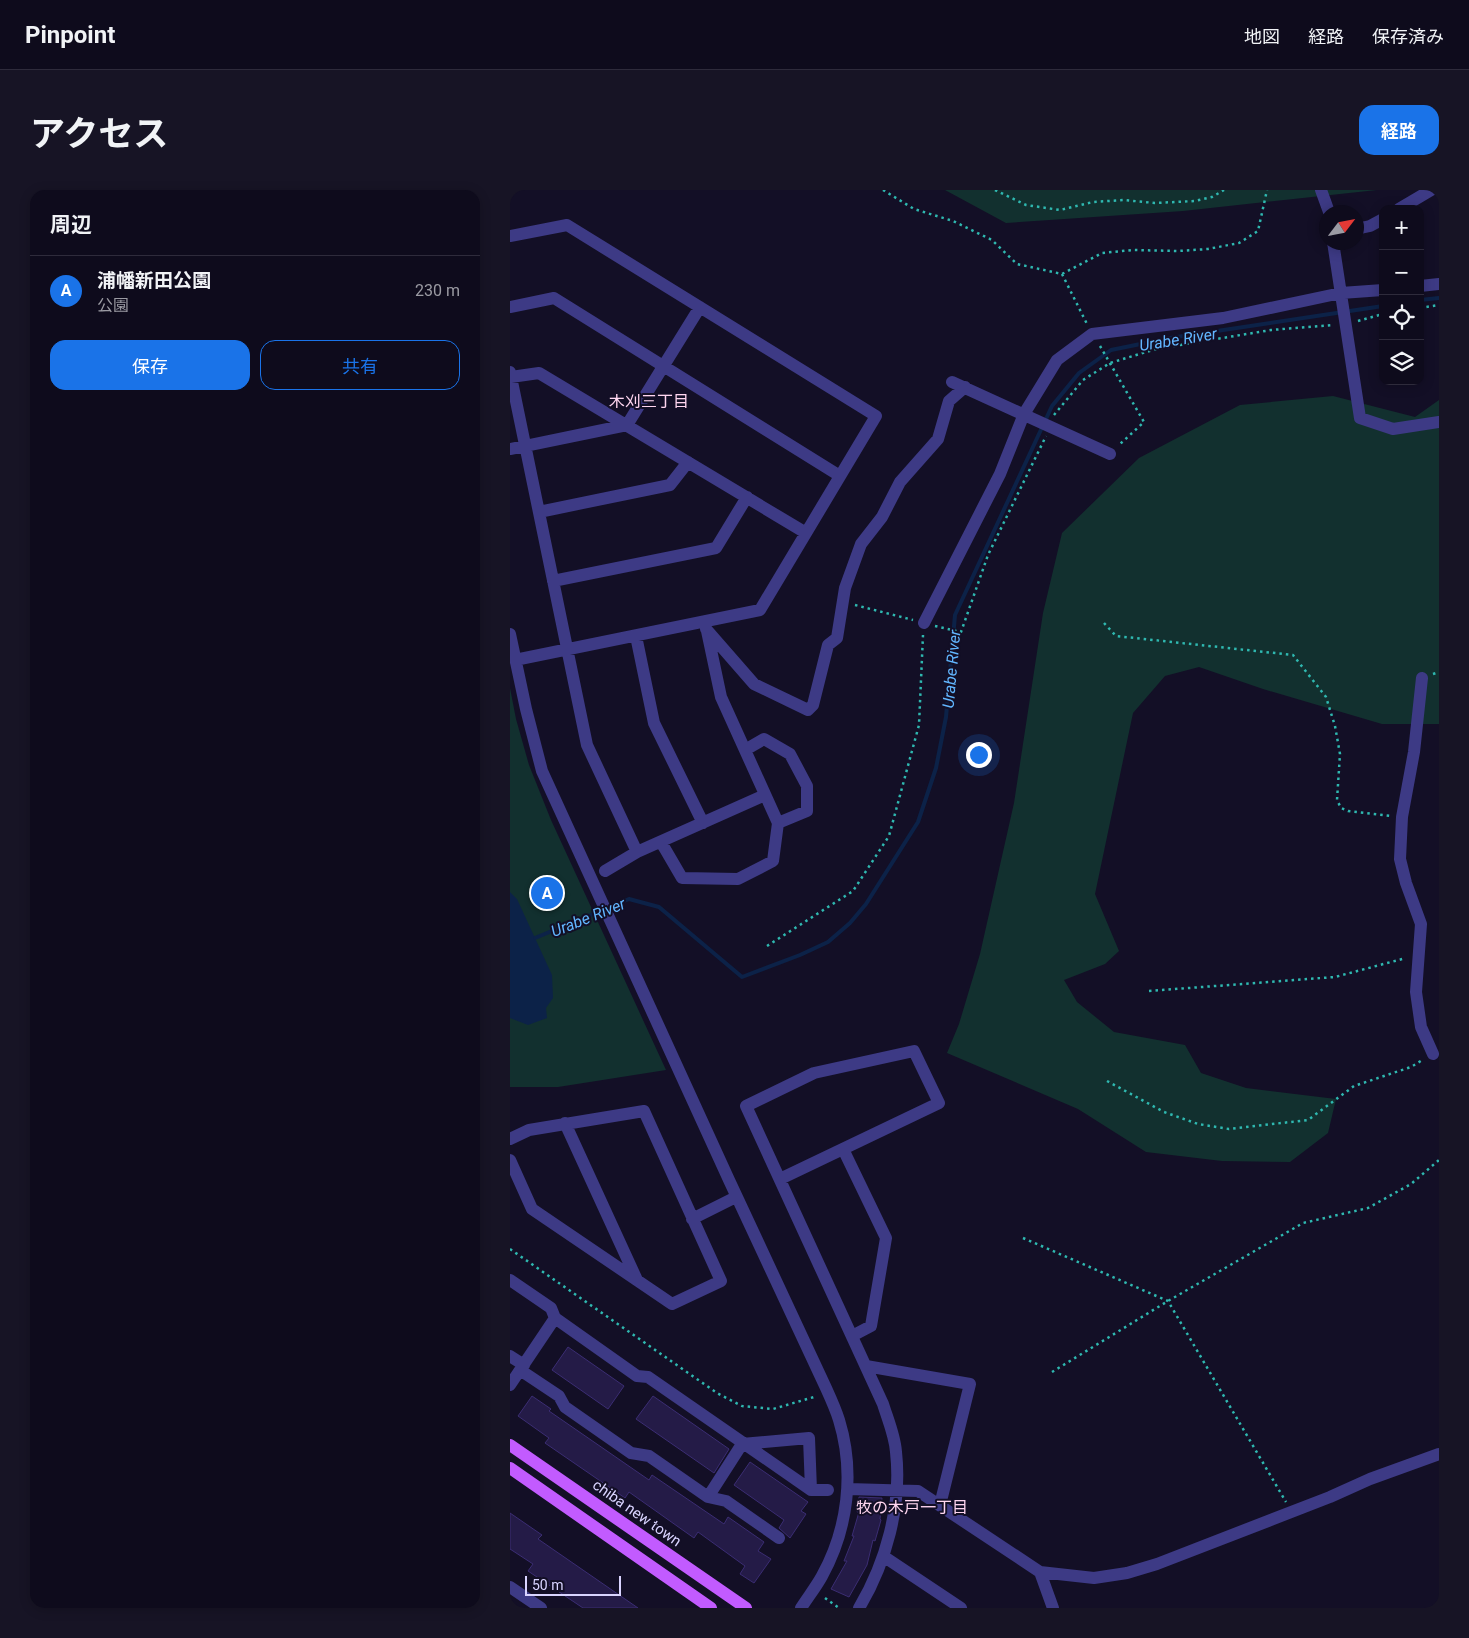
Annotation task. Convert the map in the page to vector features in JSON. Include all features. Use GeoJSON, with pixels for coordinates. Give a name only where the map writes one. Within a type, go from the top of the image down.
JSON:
{"type":"FeatureCollection","features":[{"type":"Feature","properties":{"kind":"main road","name":"chiba new town"},"geometry":{"type":"LineString","coordinates":[[510,1445],[746,1608]]}},
{"type":"Feature","properties":{"kind":"main road"},"geometry":{"type":"LineString","coordinates":[[510,1468],[711,1608]]}},
{"type":"Feature","properties":{"kind":"street"},"geometry":{"type":"LineString","coordinates":[[1321,190],[1327,205]]}},
{"type":"Feature","properties":{"kind":"street"},"geometry":{"type":"LineString","coordinates":[[1406,205],[1431,190]]}},
{"type":"Feature","properties":{"kind":"street"},"geometry":{"type":"LineString","coordinates":[[1364,227],[1379,221]]}},
{"type":"Feature","properties":{"kind":"street"},"geometry":{"type":"LineString","coordinates":[[510,236],[566,225],[876,416],[760,610],[705,625],[636,636],[515,660]]}},
{"type":"Feature","properties":{"kind":"street"},"geometry":{"type":"LineString","coordinates":[[1334,250],[1360,418],[1393,429],[1439,422]]}},
{"type":"Feature","properties":{"kind":"street"},"geometry":{"type":"LineString","coordinates":[[1424,286],[1439,284]]}},
{"type":"Feature","properties":{"kind":"street"},"geometry":{"type":"LineString","coordinates":[[924,623],[1000,474],[1024,414],[1057,360],[1092,334],[1223,318],[1341,293],[1379,290]]}},
{"type":"Feature","properties":{"kind":"street"},"geometry":{"type":"LineString","coordinates":[[510,307],[554,298],[840,476]]}},
{"type":"Feature","properties":{"kind":"street"},"geometry":{"type":"LineString","coordinates":[[510,449],[626,425],[700,307]]}},
{"type":"Feature","properties":{"kind":"street"},"geometry":{"type":"LineString","coordinates":[[637,852],[587,745],[510,375],[540,373],[806,533]]}},
{"type":"Feature","properties":{"kind":"street"},"geometry":{"type":"LineString","coordinates":[[952,382],[1110,454]]}},
{"type":"Feature","properties":{"kind":"street"},"geometry":{"type":"LineString","coordinates":[[705,625],[754,684],[808,710],[813,706],[828,645],[837,638],[845,588],[861,544],[882,516],[900,482],[938,439],[950,402],[965,387]]}},
{"type":"Feature","properties":{"kind":"street"},"geometry":{"type":"LineString","coordinates":[[539,512],[670,485],[688,462]]}},
{"type":"Feature","properties":{"kind":"street"},"geometry":{"type":"LineString","coordinates":[[553,581],[716,548],[747,497]]}},
{"type":"Feature","properties":{"kind":"street"},"geometry":{"type":"LineString","coordinates":[[661,842],[682,878],[738,879],[773,861],[778,822],[721,697],[705,625]]}},
{"type":"Feature","properties":{"kind":"street"},"geometry":{"type":"LineString","coordinates":[[510,634],[542,771],[736,1197],[826,1388],[839,1421],[845,1448],[848,1489],[842,1525],[822,1576],[801,1608]]}},
{"type":"Feature","properties":{"kind":"street"},"geometry":{"type":"LineString","coordinates":[[636,636],[654,723],[703,823]]}},
{"type":"Feature","properties":{"kind":"street"},"geometry":{"type":"LineString","coordinates":[[1422,678],[1414,752],[1402,817],[1400,859],[1406,883],[1421,924],[1416,992],[1422,1027],[1433,1054]]}},
{"type":"Feature","properties":{"kind":"street"},"geometry":{"type":"LineString","coordinates":[[745,750],[764,739],[790,754],[807,786],[807,811],[778,822]]}},
{"type":"Feature","properties":{"kind":"street"},"geometry":{"type":"LineString","coordinates":[[605,871],[637,852],[766,795]]}},
{"type":"Feature","properties":{"kind":"street"},"geometry":{"type":"LineString","coordinates":[[780,1179],[939,1103],[914,1051],[814,1073],[746,1106],[866,1366],[883,1404],[893,1434],[897,1453],[896,1492],[890,1534],[867,1595],[859,1608]]}},
{"type":"Feature","properties":{"kind":"street"},"geometry":{"type":"LineString","coordinates":[[510,1139],[529,1130],[644,1111],[721,1281],[672,1304],[532,1209],[510,1160]]}},
{"type":"Feature","properties":{"kind":"street"},"geometry":{"type":"LineString","coordinates":[[565,1123],[638,1281]]}},
{"type":"Feature","properties":{"kind":"street"},"geometry":{"type":"LineString","coordinates":[[843,1149],[886,1238],[871,1326],[852,1336]]}},
{"type":"Feature","properties":{"kind":"street"},"geometry":{"type":"LineString","coordinates":[[692,1218],[736,1197]]}},
{"type":"Feature","properties":{"kind":"street"},"geometry":{"type":"LineString","coordinates":[[510,1280],[551,1308],[555,1318],[637,1376],[648,1377],[742,1444],[811,1490],[828,1490]]}},
{"type":"Feature","properties":{"kind":"street"},"geometry":{"type":"LineString","coordinates":[[510,1385],[555,1318]]}},
{"type":"Feature","properties":{"kind":"street"},"geometry":{"type":"LineString","coordinates":[[510,1356],[522,1368],[559,1396],[564,1407],[631,1453],[649,1456],[708,1497],[726,1501],[780,1538]]}},
{"type":"Feature","properties":{"kind":"street"},"geometry":{"type":"LineString","coordinates":[[866,1366],[970,1384],[940,1505]]}},
{"type":"Feature","properties":{"kind":"street"},"geometry":{"type":"LineString","coordinates":[[742,1444],[809,1438],[811,1490]]}},
{"type":"Feature","properties":{"kind":"street"},"geometry":{"type":"LineString","coordinates":[[708,1497],[742,1444]]}},
{"type":"Feature","properties":{"kind":"street"},"geometry":{"type":"LineString","coordinates":[[848,1489],[896,1492],[918,1491],[1040,1572],[1094,1578],[1127,1573],[1157,1564],[1439,1454]]}},
{"type":"Feature","properties":{"kind":"street"},"geometry":{"type":"LineString","coordinates":[[883,1556],[961,1608]]}},
{"type":"Feature","properties":{"kind":"street"},"geometry":{"type":"LineString","coordinates":[[1040,1572],[1053,1608]]}},
{"type":"Feature","properties":{"kind":"street"},"geometry":{"type":"LineString","coordinates":[[510,1587],[541,1608]]}},
{"type":"Feature","properties":{"kind":"path"},"geometry":{"type":"LineString","coordinates":[[883,190],[914,209],[953,221],[992,240],[1016,264],[1062,274],[1102,253],[1133,250],[1178,251],[1208,249],[1239,243],[1258,231],[1267,190]]}},
{"type":"Feature","properties":{"kind":"path"},"geometry":{"type":"LineString","coordinates":[[995,190],[1026,205],[1060,210],[1093,202],[1124,200],[1155,203],[1195,201],[1212,197],[1224,190]]}},
{"type":"Feature","properties":{"kind":"path"},"geometry":{"type":"LineString","coordinates":[[1062,274],[1092,334],[1144,422],[1110,454]]}},
{"type":"Feature","properties":{"kind":"path"},"geometry":{"type":"LineString","coordinates":[[1424,308],[1439,306]]}},
{"type":"Feature","properties":{"kind":"path"},"geometry":{"type":"LineString","coordinates":[[843,602],[961,632],[988,555],[1051,426],[1054,412],[1083,380],[1110,363],[1156,349],[1271,330],[1322,325],[1345,325],[1379,315]]}},
{"type":"Feature","properties":{"kind":"path"},"geometry":{"type":"LineString","coordinates":[[767,946],[853,890],[889,836],[919,725],[924,623]]}},
{"type":"Feature","properties":{"kind":"path"},"geometry":{"type":"LineString","coordinates":[[1104,623],[1116,636],[1293,655],[1326,697],[1335,726],[1340,754],[1337,800],[1341,808],[1348,811],[1402,817]]}},
{"type":"Feature","properties":{"kind":"path"},"geometry":{"type":"LineString","coordinates":[[1148,991],[1336,977],[1419,955]]}},
{"type":"Feature","properties":{"kind":"path"},"geometry":{"type":"LineString","coordinates":[[1107,1081],[1164,1112],[1198,1124],[1229,1129],[1308,1120],[1354,1086],[1411,1066],[1433,1054]]}},
{"type":"Feature","properties":{"kind":"path"},"geometry":{"type":"LineString","coordinates":[[1052,1372],[1168,1301],[1303,1223],[1368,1208],[1411,1184],[1439,1160]]}},
{"type":"Feature","properties":{"kind":"path"},"geometry":{"type":"LineString","coordinates":[[1023,1238],[1168,1301],[1291,1511]]}},
{"type":"Feature","properties":{"kind":"path"},"geometry":{"type":"LineString","coordinates":[[510,1249],[718,1393],[742,1406],[773,1409],[814,1397]]}},
{"type":"Feature","properties":{"kind":"path"},"geometry":{"type":"LineString","coordinates":[[825,1598],[839,1608]]}},
{"type":"Feature","properties":{"kind":"green space"},"geometry":{"type":"Polygon","coordinates":[[[945,190],[1377,190],[1183,211],[1006,223],[945,190]]]}},
{"type":"Feature","properties":{"kind":"green space"},"geometry":{"type":"Polygon","coordinates":[[[1333,396],[1415,417],[1439,400],[1439,724],[1382,724],[1263,689],[1199,667],[1165,676],[1133,713],[1095,894],[1119,951],[1105,964],[1064,980],[1077,1002],[1114,1032],[1185,1045],[1201,1073],[1246,1088],[1336,1099],[1328,1133],[1290,1162],[1222,1161],[1146,1152],[1078,1109],[947,1053],[959,1024],[980,954],[1014,803],[1043,613],[1062,533],[1139,458],[1240,405],[1333,396]]]}},
{"type":"Feature","properties":{"kind":"green space"},"geometry":{"type":"Polygon","coordinates":[[[510,688],[516,719],[529,765],[551,820],[666,1070],[558,1087],[510,1087],[510,688]]]}},
{"type":"Feature","properties":{"kind":"water"},"geometry":{"type":"Polygon","coordinates":[[[510,892],[517,899],[552,975],[553,998],[546,1008],[547,1018],[528,1025],[510,1018],[510,892]]]}},
{"type":"Feature","properties":{"kind":"building"},"geometry":{"type":"Polygon","coordinates":[[[568,1347],[624,1386],[608,1409],[552,1370],[568,1347]]]}},
{"type":"Feature","properties":{"kind":"building"},"geometry":{"type":"Polygon","coordinates":[[[532,1396],[551,1409],[549,1411],[649,1480],[652,1475],[724,1524],[728,1517],[764,1542],[758,1551],[771,1559],[754,1583],[740,1574],[745,1566],[698,1532],[694,1538],[629,1492],[625,1498],[545,1443],[549,1438],[518,1416],[532,1396]]]}},
{"type":"Feature","properties":{"kind":"building"},"geometry":{"type":"Polygon","coordinates":[[[653,1396],[729,1449],[714,1473],[636,1419],[653,1396]]]}},
{"type":"Feature","properties":{"kind":"building"},"geometry":{"type":"Polygon","coordinates":[[[750,1462],[808,1502],[801,1511],[806,1514],[790,1538],[779,1528],[784,1520],[734,1485],[750,1462]]]}},
{"type":"Feature","properties":{"kind":"building"},"geometry":{"type":"Polygon","coordinates":[[[859,1497],[882,1498],[881,1520],[875,1541],[873,1540],[867,1565],[849,1597],[831,1589],[847,1561],[844,1561],[854,1536],[852,1536],[859,1512],[857,1512],[859,1497]]]}},
{"type":"Feature","properties":{"kind":"building"},"geometry":{"type":"Polygon","coordinates":[[[510,1513],[542,1535],[538,1539],[638,1608],[583,1608],[528,1571],[533,1564],[510,1549],[510,1513]]]}},
{"type":"Feature","properties":{"kind":"waterway","name":"Urabe River"},"geometry":{"type":"LineString","coordinates":[[1424,300],[1439,298]]}},
{"type":"Feature","properties":{"kind":"waterway","name":"Urabe River"},"geometry":{"type":"LineString","coordinates":[[535,938],[629,899],[659,907],[742,977],[828,942],[850,923],[866,904],[918,822],[936,768],[946,717],[955,615],[1052,406],[1079,373],[1111,350],[1170,338],[1379,307]]}},
{"type":"Feature","properties":{"kind":"place","name":"浦幡新田公園"},"geometry":{"type":"Point","coordinates":[547,893]}},
{"type":"Feature","properties":{"kind":"district","name":"木刈三丁目"},"geometry":{"type":"Point","coordinates":[649,401]}},
{"type":"Feature","properties":{"kind":"district","name":"牧の木戸一丁目"},"geometry":{"type":"Point","coordinates":[912,1507]}}]}
